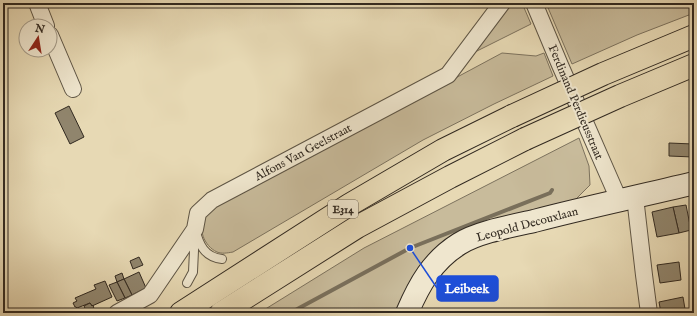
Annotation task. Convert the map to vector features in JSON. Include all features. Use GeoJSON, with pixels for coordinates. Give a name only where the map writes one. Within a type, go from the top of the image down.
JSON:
{"type":"FeatureCollection","features":[{"type":"Feature","properties":{"kind":"highway","name":"E314"},"geometry":{"type":"LineString","coordinates":[[181,313],[349,205],[443,150],[603,74],[694,36]]}},
{"type":"Feature","properties":{"kind":"highway","name":"E314"},"geometry":{"type":"LineString","coordinates":[[221,313],[357,227],[450,177],[524,139],[620,96],[694,66]]}},
{"type":"Feature","properties":{"kind":"street"},"geometry":{"type":"LineString","coordinates":[[37,3],[43,18]]}},
{"type":"Feature","properties":{"kind":"street","name":"Alfons Van Geelstraat"},"geometry":{"type":"LineString","coordinates":[[117,313],[150,295],[195,229],[198,213],[212,200],[448,75],[502,3]]}},
{"type":"Feature","properties":{"kind":"street","name":"Ferdinand Perdieusstraat"},"geometry":{"type":"LineString","coordinates":[[534,3],[560,65],[627,198],[649,313]]}},
{"type":"Feature","properties":{"kind":"street"},"geometry":{"type":"LineString","coordinates":[[58,54],[73,89]]}},
{"type":"Feature","properties":{"kind":"street","name":"Leopold Decouxlaan"},"geometry":{"type":"LineString","coordinates":[[408,313],[416,291],[432,266],[459,244],[487,232],[694,183]]}},
{"type":"Feature","properties":{"kind":"lane"},"geometry":{"type":"LineString","coordinates":[[195,229],[198,240],[206,253],[213,258],[222,259]]}},
{"type":"Feature","properties":{"kind":"lane"},"geometry":{"type":"LineString","coordinates":[[187,283],[193,272],[195,229]]}},
{"type":"Feature","properties":{"kind":"shaded area"},"geometry":{"type":"Polygon","coordinates":[[[511,3],[522,3],[531,24],[473,53],[511,3]]]}},
{"type":"Feature","properties":{"kind":"shaded area"},"geometry":{"type":"Polygon","coordinates":[[[546,3],[694,3],[694,13],[637,35],[572,64],[546,3]]]}},
{"type":"Feature","properties":{"kind":"shaded area"},"geometry":{"type":"Polygon","coordinates":[[[502,53],[536,56],[544,53],[553,76],[423,140],[233,252],[217,252],[205,241],[202,231],[203,221],[207,213],[215,207],[502,53]]]}},
{"type":"Feature","properties":{"kind":"shaded area"},"geometry":{"type":"Polygon","coordinates":[[[579,138],[589,166],[590,185],[575,200],[457,231],[432,251],[408,285],[397,313],[259,313],[364,248],[579,138]]]}},
{"type":"Feature","properties":{"kind":"building"},"geometry":{"type":"Polygon","coordinates":[[[69,106],[84,137],[70,144],[55,113],[69,106]]]}},
{"type":"Feature","properties":{"kind":"building"},"geometry":{"type":"Polygon","coordinates":[[[669,143],[693,144],[693,157],[669,156],[669,143]]]}},
{"type":"Feature","properties":{"kind":"building"},"geometry":{"type":"Polygon","coordinates":[[[686,205],[691,230],[679,233],[673,207],[686,205]]]}},
{"type":"Feature","properties":{"kind":"building"},"geometry":{"type":"Polygon","coordinates":[[[673,207],[679,233],[657,237],[652,212],[673,207]]]}},
{"type":"Feature","properties":{"kind":"building"},"geometry":{"type":"Polygon","coordinates":[[[139,257],[143,265],[133,269],[130,261],[139,257]]]}},
{"type":"Feature","properties":{"kind":"building"},"geometry":{"type":"Polygon","coordinates":[[[679,262],[681,280],[660,283],[657,265],[679,262]]]}},
{"type":"Feature","properties":{"kind":"building"},"geometry":{"type":"Polygon","coordinates":[[[139,272],[146,288],[132,295],[124,279],[139,272]]]}},
{"type":"Feature","properties":{"kind":"building"},"geometry":{"type":"Polygon","coordinates":[[[122,273],[124,279],[117,282],[115,276],[122,273]]]}},
{"type":"Feature","properties":{"kind":"building"},"geometry":{"type":"Polygon","coordinates":[[[124,279],[132,295],[125,298],[117,282],[124,279]]]}},
{"type":"Feature","properties":{"kind":"building"},"geometry":{"type":"Polygon","coordinates":[[[105,281],[112,297],[92,306],[90,303],[77,308],[75,307],[73,303],[77,301],[75,298],[96,289],[94,285],[105,281]]]}},
{"type":"Feature","properties":{"kind":"building"},"geometry":{"type":"Polygon","coordinates":[[[117,282],[125,298],[117,301],[109,285],[117,282]]]}},
{"type":"Feature","properties":{"kind":"building"},"geometry":{"type":"Polygon","coordinates":[[[683,297],[685,309],[661,313],[659,302],[683,297]]]}},
{"type":"Feature","properties":{"kind":"building"},"geometry":{"type":"Polygon","coordinates":[[[90,303],[92,306],[93,305],[95,313],[87,313],[84,306],[90,303]]]}},
{"type":"Feature","properties":{"kind":"waterway"},"geometry":{"type":"LineString","coordinates":[[290,313],[410,248],[550,193],[552,190]]}},
{"type":"Feature","properties":{"kind":"place","name":"Leibeek"},"geometry":{"type":"Point","coordinates":[410,248]}}]}
